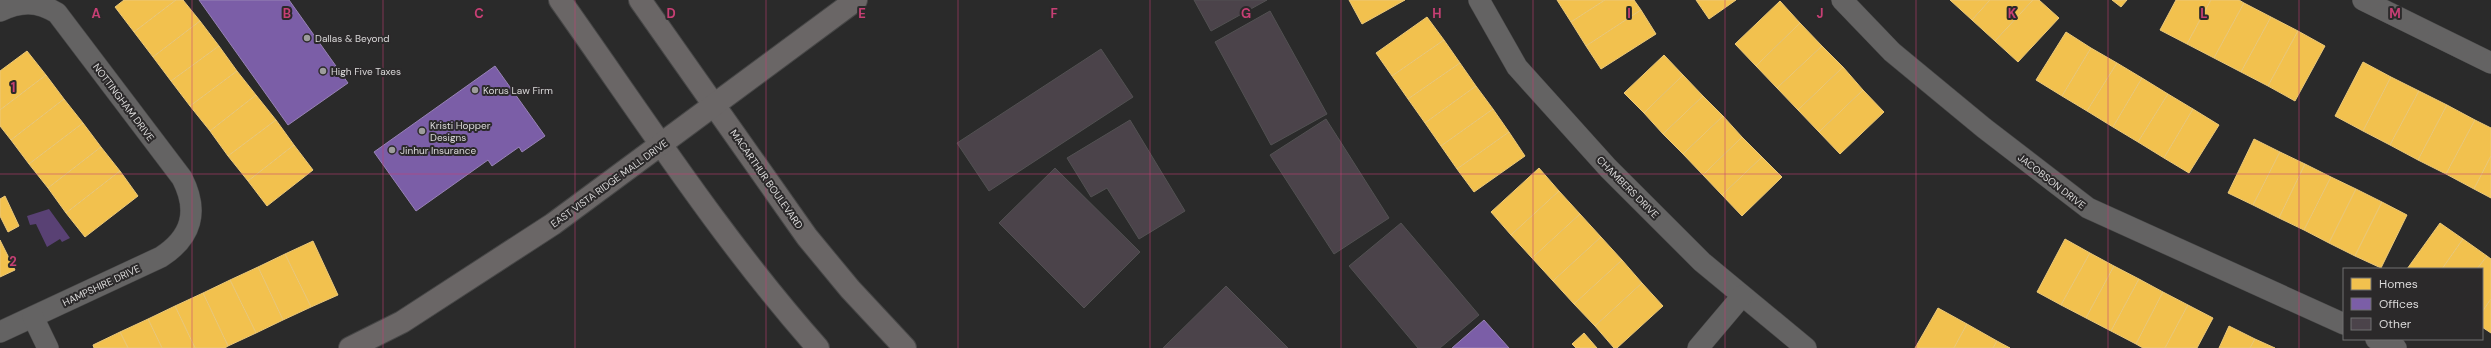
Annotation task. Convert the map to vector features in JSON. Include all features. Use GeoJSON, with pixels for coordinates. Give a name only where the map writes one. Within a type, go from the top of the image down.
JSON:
{"type":"FeatureCollection","features":[{"type":"Feature","properties":{"kind":"main road"},"geometry":{"type":"LineString","coordinates":[[560,0],[661,146],[756,273],[818,348]]}},
{"type":"Feature","properties":{"kind":"main road","name":"MACARTHUR BOULEVARD"},"geometry":{"type":"LineString","coordinates":[[640,0],[807,237],[854,294],[905,348]]}},
{"type":"Feature","properties":{"kind":"main road","name":"EAST VISTA RIDGE MALL DRIVE"},"geometry":{"type":"LineString","coordinates":[[350,348],[416,313],[553,224],[661,146],[856,0]]}},
{"type":"Feature","properties":{"kind":"street","name":"CHAMBERS DRIVE"},"geometry":{"type":"LineString","coordinates":[[1479,0],[1517,67],[1608,168],[1702,262],[1806,348]]}},
{"type":"Feature","properties":{"kind":"street","name":"JACOBSON DRIVE"},"geometry":{"type":"LineString","coordinates":[[1842,0],[1892,52],[1984,128],[2088,208],[2343,324]]}},
{"type":"Feature","properties":{"kind":"street"},"geometry":{"type":"LineString","coordinates":[[2363,0],[2491,63]]}},
{"type":"Feature","properties":{"kind":"street","name":"NOTTINGHAM DRIVE"},"geometry":{"type":"LineString","coordinates":[[0,10],[14,4],[29,2],[44,6],[57,13],[182,178],[190,200],[190,223]]}},
{"type":"Feature","properties":{"kind":"street","name":"HAMPSHIRE DRIVE"},"geometry":{"type":"LineString","coordinates":[[0,332],[161,257],[174,248],[184,237],[190,223]]}},
{"type":"Feature","properties":{"kind":"street"},"geometry":{"type":"LineString","coordinates":[[1698,348],[1742,296]]}},
{"type":"Feature","properties":{"kind":"street"},"geometry":{"type":"LineString","coordinates":[[33,317],[48,348]]}},
{"type":"Feature","properties":{"kind":"street"},"geometry":{"type":"LineString","coordinates":[[2378,340],[2396,348]]}},
{"type":"Feature","properties":{"kind":"street"},"geometry":{"type":"LineString","coordinates":[[0,342],[3,348]]}},
{"type":"Feature","properties":{"kind":"shaded area"},"geometry":{"type":"Polygon","coordinates":[[[49,209],[70,238],[62,242],[60,239],[47,247],[36,224],[30,225],[27,216],[49,209]]]}},
{"type":"Feature","properties":{"kind":"building: Homes"},"geometry":{"type":"Polygon","coordinates":[[[124,0],[176,0],[134,32],[115,7],[124,0]]]}},
{"type":"Feature","properties":{"kind":"building: Homes"},"geometry":{"type":"Polygon","coordinates":[[[176,0],[183,0],[200,21],[153,57],[134,32],[176,0]]]}},
{"type":"Feature","properties":{"kind":"building: Homes"},"geometry":{"type":"Polygon","coordinates":[[[1349,0],[1405,0],[1362,24],[1349,0]]]}},
{"type":"Feature","properties":{"kind":"building: Homes"},"geometry":{"type":"Polygon","coordinates":[[[1557,0],[1605,0],[1571,22],[1557,0]]]}},
{"type":"Feature","properties":{"kind":"building: Homes"},"geometry":{"type":"Polygon","coordinates":[[[1605,0],[1634,0],[1641,10],[1586,46],[1571,22],[1605,0]]]}},
{"type":"Feature","properties":{"kind":"building: Homes"},"geometry":{"type":"Polygon","coordinates":[[[1696,0],[1736,0],[1709,19],[1696,0]]]}},
{"type":"Feature","properties":{"kind":"building: Homes"},"geometry":{"type":"Polygon","coordinates":[[[1950,0],[1990,0],[1972,20],[1950,0]]]}},
{"type":"Feature","properties":{"kind":"building: Homes"},"geometry":{"type":"Polygon","coordinates":[[[1990,0],[2033,0],[1995,41],[1972,20],[1990,0]]]}},
{"type":"Feature","properties":{"kind":"building: Homes"},"geometry":{"type":"Polygon","coordinates":[[[2033,0],[2039,0],[2059,18],[2018,62],[1995,41],[2033,0]]]}},
{"type":"Feature","properties":{"kind":"building: Homes"},"geometry":{"type":"Polygon","coordinates":[[[2112,0],[2127,0],[2121,7],[2112,0]]]}},
{"type":"Feature","properties":{"kind":"building: Homes"},"geometry":{"type":"Polygon","coordinates":[[[2176,0],[2211,0],[2187,44],[2160,30],[2176,0]]]}},
{"type":"Feature","properties":{"kind":"building: Homes"},"geometry":{"type":"Polygon","coordinates":[[[2211,0],[2239,0],[2244,3],[2214,58],[2187,44],[2211,0]]]}},
{"type":"Feature","properties":{"kind":"building: Homes"},"geometry":{"type":"Polygon","coordinates":[[[1780,1],[1800,23],[1756,66],[1735,44],[1780,1]]]}},
{"type":"Feature","properties":{"kind":"building: Homes"},"geometry":{"type":"Polygon","coordinates":[[[2244,3],[2271,17],[2241,72],[2214,58],[2244,3]]]}},
{"type":"Feature","properties":{"kind":"building: Homes"},"geometry":{"type":"Polygon","coordinates":[[[1641,10],[1656,34],[1601,69],[1586,46],[1641,10]]]}},
{"type":"Feature","properties":{"kind":"building: Homes"},"geometry":{"type":"Polygon","coordinates":[[[1427,17],[1444,40],[1392,76],[1376,53],[1427,17]]]}},
{"type":"Feature","properties":{"kind":"building: Homes"},"geometry":{"type":"Polygon","coordinates":[[[2271,17],[2298,31],[2268,86],[2241,72],[2271,17]]]}},
{"type":"Feature","properties":{"kind":"building: Homes"},"geometry":{"type":"Polygon","coordinates":[[[200,21],[219,46],[171,81],[153,57],[200,21]]]}},
{"type":"Feature","properties":{"kind":"building: Homes"},"geometry":{"type":"Polygon","coordinates":[[[1800,23],[1822,46],[1777,88],[1756,66],[1800,23]]]}},
{"type":"Feature","properties":{"kind":"building: Homes"},"geometry":{"type":"Polygon","coordinates":[[[2298,31],[2325,46],[2295,101],[2268,86],[2298,31]]]}},
{"type":"Feature","properties":{"kind":"building: Homes"},"geometry":{"type":"Polygon","coordinates":[[[2066,32],[2091,48],[2062,96],[2036,80],[2066,32]]]}},
{"type":"Feature","properties":{"kind":"building: Homes"},"geometry":{"type":"Polygon","coordinates":[[[1444,40],[1460,63],[1408,99],[1392,76],[1444,40]]]}},
{"type":"Feature","properties":{"kind":"building: Homes"},"geometry":{"type":"Polygon","coordinates":[[[219,46],[237,71],[190,106],[171,81],[219,46]]]}},
{"type":"Feature","properties":{"kind":"building: Homes"},"geometry":{"type":"Polygon","coordinates":[[[1822,46],[1843,67],[1798,110],[1777,88],[1822,46]]]}},
{"type":"Feature","properties":{"kind":"building: Homes"},"geometry":{"type":"Polygon","coordinates":[[[2091,48],[2117,63],[2087,111],[2062,96],[2091,48]]]}},
{"type":"Feature","properties":{"kind":"building: Homes"},"geometry":{"type":"Polygon","coordinates":[[[27,51],[46,75],[0,110],[0,71],[27,51]]]}},
{"type":"Feature","properties":{"kind":"building: Homes"},"geometry":{"type":"Polygon","coordinates":[[[1664,55],[1683,75],[1644,113],[1624,93],[1664,55]]]}},
{"type":"Feature","properties":{"kind":"building: Homes"},"geometry":{"type":"Polygon","coordinates":[[[2363,62],[2391,77],[2363,131],[2335,116],[2363,62]]]}},
{"type":"Feature","properties":{"kind":"building: Homes"},"geometry":{"type":"Polygon","coordinates":[[[1460,63],[1476,86],[1425,123],[1408,99],[1460,63]]]}},
{"type":"Feature","properties":{"kind":"building: Homes"},"geometry":{"type":"Polygon","coordinates":[[[2117,63],[2142,78],[2113,127],[2087,111],[2117,63]]]}},
{"type":"Feature","properties":{"kind":"building: Homes"},"geometry":{"type":"Polygon","coordinates":[[[1843,67],[1863,90],[1819,132],[1798,110],[1843,67]]]}},
{"type":"Feature","properties":{"kind":"building: Homes"},"geometry":{"type":"Polygon","coordinates":[[[237,71],[256,95],[210,131],[190,106],[237,71]]]}},
{"type":"Feature","properties":{"kind":"building: Homes"},"geometry":{"type":"Polygon","coordinates":[[[46,75],[64,99],[11,140],[0,126],[0,110],[46,75]]]}},
{"type":"Feature","properties":{"kind":"building: Homes"},"geometry":{"type":"Polygon","coordinates":[[[1683,75],[1703,96],[1663,134],[1644,113],[1683,75]]]}},
{"type":"Feature","properties":{"kind":"building: Homes"},"geometry":{"type":"Polygon","coordinates":[[[2391,77],[2419,91],[2390,145],[2363,131],[2391,77]]]}},
{"type":"Feature","properties":{"kind":"building: Homes"},"geometry":{"type":"Polygon","coordinates":[[[2142,78],[2168,94],[2138,142],[2113,127],[2142,78]]]}},
{"type":"Feature","properties":{"kind":"building: Homes"},"geometry":{"type":"Polygon","coordinates":[[[1476,86],[1493,109],[1441,146],[1425,123],[1476,86]]]}},
{"type":"Feature","properties":{"kind":"building: Homes"},"geometry":{"type":"Polygon","coordinates":[[[1863,90],[1884,112],[1840,154],[1819,132],[1863,90]]]}},
{"type":"Feature","properties":{"kind":"building: Homes"},"geometry":{"type":"Polygon","coordinates":[[[2419,91],[2447,105],[2418,160],[2390,145],[2419,91]]]}},
{"type":"Feature","properties":{"kind":"building: Homes"},"geometry":{"type":"Polygon","coordinates":[[[2168,94],[2193,109],[2164,158],[2138,142],[2168,94]]]}},
{"type":"Feature","properties":{"kind":"building: Homes"},"geometry":{"type":"Polygon","coordinates":[[[256,95],[276,120],[228,156],[210,131],[256,95]]]}},
{"type":"Feature","properties":{"kind":"building: Homes"},"geometry":{"type":"Polygon","coordinates":[[[1703,96],[1723,116],[1683,154],[1663,134],[1703,96]]]}},
{"type":"Feature","properties":{"kind":"building: Homes"},"geometry":{"type":"Polygon","coordinates":[[[64,99],[83,123],[29,164],[11,140],[64,99]]]}},
{"type":"Feature","properties":{"kind":"building: Homes"},"geometry":{"type":"Polygon","coordinates":[[[2447,105],[2475,120],[2446,174],[2418,160],[2447,105]]]}},
{"type":"Feature","properties":{"kind":"building: Homes"},"geometry":{"type":"Polygon","coordinates":[[[1493,109],[1509,132],[1457,169],[1441,146],[1493,109]]]}},
{"type":"Feature","properties":{"kind":"building: Homes"},"geometry":{"type":"Polygon","coordinates":[[[2193,109],[2219,125],[2189,173],[2164,158],[2193,109]]]}},
{"type":"Feature","properties":{"kind":"building: Homes"},"geometry":{"type":"Polygon","coordinates":[[[1723,116],[1742,137],[1703,175],[1683,154],[1723,116]]]}},
{"type":"Feature","properties":{"kind":"building: Homes"},"geometry":{"type":"Polygon","coordinates":[[[276,120],[294,145],[248,181],[228,156],[276,120]]]}},
{"type":"Feature","properties":{"kind":"building: Homes"},"geometry":{"type":"Polygon","coordinates":[[[2475,120],[2491,128],[2491,156],[2474,189],[2446,174],[2475,120]]]}},
{"type":"Feature","properties":{"kind":"building: Homes"},"geometry":{"type":"Polygon","coordinates":[[[83,123],[101,147],[48,188],[29,164],[83,123]]]}},
{"type":"Feature","properties":{"kind":"building: Homes"},"geometry":{"type":"Polygon","coordinates":[[[1509,132],[1525,156],[1474,192],[1457,169],[1509,132]]]}},
{"type":"Feature","properties":{"kind":"building: Homes"},"geometry":{"type":"Polygon","coordinates":[[[1742,137],[1762,157],[1722,195],[1703,175],[1742,137]]]}},
{"type":"Feature","properties":{"kind":"building: Homes"},"geometry":{"type":"Polygon","coordinates":[[[2254,139],[2280,152],[2253,205],[2228,193],[2254,139]]]}},
{"type":"Feature","properties":{"kind":"building: Homes"},"geometry":{"type":"Polygon","coordinates":[[[294,145],[313,170],[267,206],[248,181],[294,145]]]}},
{"type":"Feature","properties":{"kind":"building: Homes"},"geometry":{"type":"Polygon","coordinates":[[[101,147],[120,171],[66,213],[48,188],[101,147]]]}},
{"type":"Feature","properties":{"kind":"building: Homes"},"geometry":{"type":"Polygon","coordinates":[[[2280,152],[2305,164],[2279,218],[2253,205],[2280,152]]]}},
{"type":"Feature","properties":{"kind":"building: Homes"},"geometry":{"type":"Polygon","coordinates":[[[2491,156],[2491,198],[2474,189],[2491,156]]]}},
{"type":"Feature","properties":{"kind":"building: Homes"},"geometry":{"type":"Polygon","coordinates":[[[1762,157],[1782,177],[1742,216],[1722,195],[1762,157]]]}},
{"type":"Feature","properties":{"kind":"building: Homes"},"geometry":{"type":"Polygon","coordinates":[[[2305,164],[2331,177],[2304,230],[2279,218],[2305,164]]]}},
{"type":"Feature","properties":{"kind":"building: Homes"},"geometry":{"type":"Polygon","coordinates":[[[1539,168],[1559,191],[1511,235],[1491,212],[1539,168]]]}},
{"type":"Feature","properties":{"kind":"building: Homes"},"geometry":{"type":"Polygon","coordinates":[[[120,171],[138,196],[85,237],[66,213],[120,171]]]}},
{"type":"Feature","properties":{"kind":"building: Homes"},"geometry":{"type":"Polygon","coordinates":[[[2331,177],[2356,189],[2329,243],[2304,230],[2331,177]]]}},
{"type":"Feature","properties":{"kind":"building: Homes"},"geometry":{"type":"Polygon","coordinates":[[[2356,189],[2382,202],[2355,256],[2329,243],[2356,189]]]}},
{"type":"Feature","properties":{"kind":"building: Homes"},"geometry":{"type":"Polygon","coordinates":[[[1559,191],[1580,214],[1532,258],[1511,235],[1559,191]]]}},
{"type":"Feature","properties":{"kind":"building: Homes"},"geometry":{"type":"Polygon","coordinates":[[[5,196],[19,226],[8,232],[0,216],[0,199],[5,196]]]}},
{"type":"Feature","properties":{"kind":"building: Homes"},"geometry":{"type":"Polygon","coordinates":[[[2382,202],[2407,215],[2381,268],[2355,256],[2382,202]]]}},
{"type":"Feature","properties":{"kind":"building: Homes"},"geometry":{"type":"Polygon","coordinates":[[[1580,214],[1601,237],[1553,281],[1532,258],[1580,214]]]}},
{"type":"Feature","properties":{"kind":"building: Homes"},"geometry":{"type":"Polygon","coordinates":[[[2440,223],[2463,239],[2443,268],[2408,268],[2440,223]]]}},
{"type":"Feature","properties":{"kind":"building: Homes"},"geometry":{"type":"Polygon","coordinates":[[[1601,237],[1622,260],[1574,304],[1553,281],[1601,237]]]}},
{"type":"Feature","properties":{"kind":"building: Homes"},"geometry":{"type":"Polygon","coordinates":[[[2065,239],[2090,253],[2061,305],[2037,292],[2065,239]]]}},
{"type":"Feature","properties":{"kind":"building: Homes"},"geometry":{"type":"Polygon","coordinates":[[[2463,239],[2487,256],[2478,268],[2443,268],[2463,239]]]}},
{"type":"Feature","properties":{"kind":"building: Homes"},"geometry":{"type":"Polygon","coordinates":[[[0,240],[15,270],[0,277],[0,240]]]}},
{"type":"Feature","properties":{"kind":"building: Homes"},"geometry":{"type":"Polygon","coordinates":[[[313,241],[338,295],[311,307],[285,254],[313,241]]]}},
{"type":"Feature","properties":{"kind":"building: Homes"},"geometry":{"type":"Polygon","coordinates":[[[2090,253],[2114,266],[2086,318],[2061,305],[2090,253]]]}},
{"type":"Feature","properties":{"kind":"building: Homes"},"geometry":{"type":"Polygon","coordinates":[[[285,254],[311,307],[283,320],[258,267],[285,254]]]}},
{"type":"Feature","properties":{"kind":"building: Homes"},"geometry":{"type":"Polygon","coordinates":[[[2487,256],[2491,259],[2491,299],[2483,311],[2483,268],[2478,268],[2487,256]]]}},
{"type":"Feature","properties":{"kind":"building: Homes"},"geometry":{"type":"Polygon","coordinates":[[[1622,260],[1642,283],[1595,326],[1574,304],[1622,260]]]}},
{"type":"Feature","properties":{"kind":"building: Homes"},"geometry":{"type":"Polygon","coordinates":[[[2114,266],[2139,279],[2111,331],[2086,318],[2114,266]]]}},
{"type":"Feature","properties":{"kind":"building: Homes"},"geometry":{"type":"Polygon","coordinates":[[[258,267],[283,320],[256,333],[230,280],[258,267]]]}},
{"type":"Feature","properties":{"kind":"building: Homes"},"geometry":{"type":"Polygon","coordinates":[[[2139,279],[2163,292],[2136,344],[2111,331],[2139,279]]]}},
{"type":"Feature","properties":{"kind":"building: Homes"},"geometry":{"type":"Polygon","coordinates":[[[230,280],[256,333],[228,346],[203,293],[230,280]]]}},
{"type":"Feature","properties":{"kind":"building: Homes"},"geometry":{"type":"Polygon","coordinates":[[[1642,283],[1663,306],[1617,348],[1614,348],[1595,326],[1642,283]]]}},
{"type":"Feature","properties":{"kind":"building: Homes"},"geometry":{"type":"Polygon","coordinates":[[[2163,292],[2188,305],[2165,348],[2143,348],[2136,344],[2163,292]]]}},
{"type":"Feature","properties":{"kind":"building: Homes"},"geometry":{"type":"Polygon","coordinates":[[[203,293],[228,346],[225,348],[195,348],[175,306],[203,293]]]}},
{"type":"Feature","properties":{"kind":"building: Homes"},"geometry":{"type":"Polygon","coordinates":[[[2491,299],[2491,333],[2483,328],[2483,311],[2491,299]]]}},
{"type":"Feature","properties":{"kind":"building: Homes"},"geometry":{"type":"Polygon","coordinates":[[[2188,305],[2213,318],[2197,348],[2165,348],[2188,305]]]}},
{"type":"Feature","properties":{"kind":"building: Homes"},"geometry":{"type":"Polygon","coordinates":[[[175,306],[195,348],[162,348],[148,319],[175,306]]]}},
{"type":"Feature","properties":{"kind":"building: Homes"},"geometry":{"type":"Polygon","coordinates":[[[1938,308],[1967,324],[1954,348],[1915,348],[1938,308]]]}},
{"type":"Feature","properties":{"kind":"building: Homes"},"geometry":{"type":"Polygon","coordinates":[[[148,319],[162,348],[128,348],[120,332],[148,319]]]}},
{"type":"Feature","properties":{"kind":"building: Homes"},"geometry":{"type":"Polygon","coordinates":[[[1967,324],[1997,341],[1993,348],[1954,348],[1967,324]]]}},
{"type":"Feature","properties":{"kind":"building: Homes"},"geometry":{"type":"Polygon","coordinates":[[[2229,326],[2255,339],[2250,348],[2219,348],[2229,326]]]}},
{"type":"Feature","properties":{"kind":"building: Homes"},"geometry":{"type":"Polygon","coordinates":[[[120,332],[128,348],[94,348],[93,345],[120,332]]]}},
{"type":"Feature","properties":{"kind":"building: Homes"},"geometry":{"type":"Polygon","coordinates":[[[1584,333],[1597,348],[1576,348],[1572,344],[1584,333]]]}},
{"type":"Feature","properties":{"kind":"building: Homes"},"geometry":{"type":"Polygon","coordinates":[[[2255,339],[2275,348],[2250,348],[2255,339]]]}},
{"type":"Feature","properties":{"kind":"building: Homes"},"geometry":{"type":"Polygon","coordinates":[[[1997,341],[2010,348],[1993,348],[1997,341]]]}},
{"type":"Feature","properties":{"kind":"building: Offices"},"geometry":{"type":"Polygon","coordinates":[[[199,0],[289,0],[348,83],[288,125],[199,0]]]}},
{"type":"Feature","properties":{"kind":"building: Offices"},"geometry":{"type":"Polygon","coordinates":[[[495,66],[545,136],[522,152],[519,147],[492,166],[488,160],[416,211],[374,152],[495,66]]]}},
{"type":"Feature","properties":{"kind":"building: Offices"},"geometry":{"type":"Polygon","coordinates":[[[1484,320],[1509,348],[1452,348],[1484,320]]]}},
{"type":"Feature","properties":{"kind":"building: Other"},"geometry":{"type":"Polygon","coordinates":[[[1194,0],[1267,0],[1211,31],[1194,0]]]}},
{"type":"Feature","properties":{"kind":"building: Other"},"geometry":{"type":"Polygon","coordinates":[[[1270,11],[1327,114],[1271,145],[1215,42],[1270,11]]]}},
{"type":"Feature","properties":{"kind":"building: Other"},"geometry":{"type":"Polygon","coordinates":[[[1101,49],[1133,97],[989,191],[957,143],[1101,49]]]}},
{"type":"Feature","properties":{"kind":"building: Other"},"geometry":{"type":"Polygon","coordinates":[[[1326,119],[1389,218],[1334,254],[1270,155],[1326,119]]]}},
{"type":"Feature","properties":{"kind":"building: Other"},"geometry":{"type":"Polygon","coordinates":[[[1130,120],[1185,211],[1139,239],[1107,188],[1091,197],[1067,158],[1130,120]]]}},
{"type":"Feature","properties":{"kind":"building: Other"},"geometry":{"type":"Polygon","coordinates":[[[1055,168],[1140,252],[1084,308],[999,223],[1055,168]]]}},
{"type":"Feature","properties":{"kind":"building: Other"},"geometry":{"type":"Polygon","coordinates":[[[1401,223],[1479,315],[1440,348],[1418,348],[1349,266],[1401,223]]]}},
{"type":"Feature","properties":{"kind":"building: Other"},"geometry":{"type":"Polygon","coordinates":[[[1226,286],[1288,348],[1163,348],[1226,286]]]}},
{"type":"Feature","properties":{"kind":"place","name":"Dallas & Beyond"},"geometry":{"type":"Point","coordinates":[307,38]}},
{"type":"Feature","properties":{"kind":"place","name":"High Five Taxes"},"geometry":{"type":"Point","coordinates":[323,71]}},
{"type":"Feature","properties":{"kind":"place","name":"Korus Law Firm"},"geometry":{"type":"Point","coordinates":[475,90]}},
{"type":"Feature","properties":{"kind":"place","name":"Kristi Hopper Designs"},"geometry":{"type":"Point","coordinates":[422,131]}},
{"type":"Feature","properties":{"kind":"place","name":"Jinhur Insurance"},"geometry":{"type":"Point","coordinates":[392,150]}}]}
